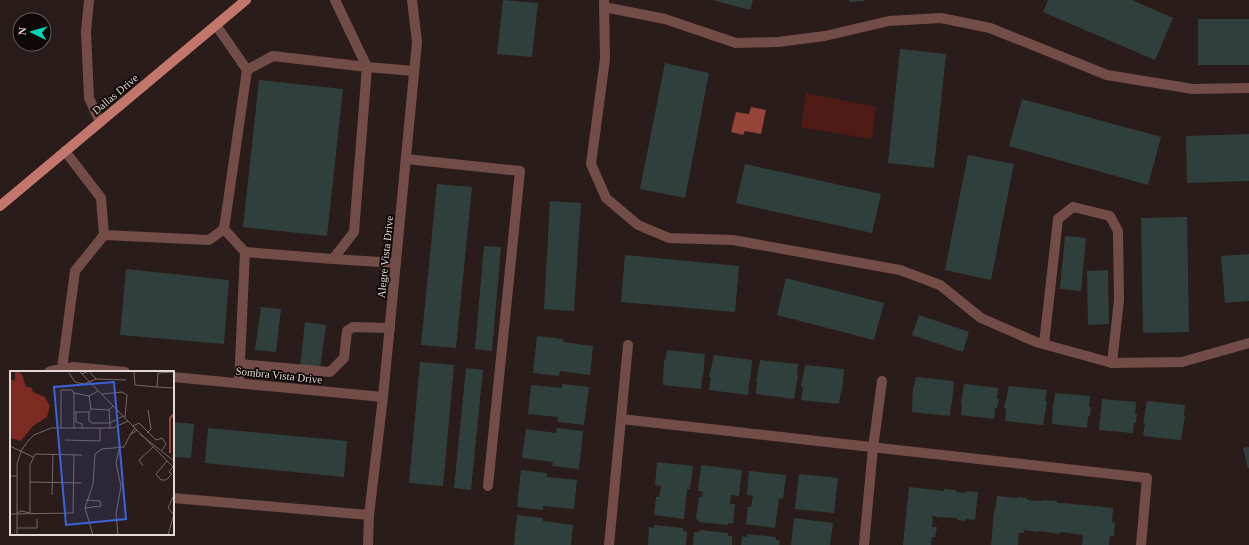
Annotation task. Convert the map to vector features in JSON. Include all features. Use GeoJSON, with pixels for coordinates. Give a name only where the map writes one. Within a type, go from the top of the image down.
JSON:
{"type":"FeatureCollection","features":[{"type":"Feature","properties":{"kind":"main road","name":"Dallas Drive"},"geometry":{"type":"LineString","coordinates":[[0,206],[246,0]]}},
{"type":"Feature","properties":{"kind":"street"},"geometry":{"type":"LineString","coordinates":[[89,0],[86,32],[89,98],[100,122]]}},
{"type":"Feature","properties":{"kind":"street"},"geometry":{"type":"LineString","coordinates":[[333,259],[354,232],[367,67],[335,0]]}},
{"type":"Feature","properties":{"kind":"street","name":"Alegre Vista Drive"},"geometry":{"type":"LineString","coordinates":[[368,545],[369,516],[390,328],[417,42],[412,0]]}},
{"type":"Feature","properties":{"kind":"street"},"geometry":{"type":"LineString","coordinates":[[1249,88],[1193,89],[1107,75],[990,28],[941,18],[889,21],[817,37],[778,42],[736,43],[665,20],[604,3],[605,59],[591,164],[606,198],[638,225],[669,238],[733,240],[900,270],[940,285],[981,318],[1036,342],[1112,363],[1182,362],[1249,343]]}},
{"type":"Feature","properties":{"kind":"street"},"geometry":{"type":"LineString","coordinates":[[104,236],[209,240],[224,229],[247,70],[216,25]]}},
{"type":"Feature","properties":{"kind":"street"},"geometry":{"type":"LineString","coordinates":[[247,70],[273,56],[414,71]]}},
{"type":"Feature","properties":{"kind":"street"},"geometry":{"type":"LineString","coordinates":[[62,369],[75,271],[104,236],[100,198],[65,151]]}},
{"type":"Feature","properties":{"kind":"street"},"geometry":{"type":"LineString","coordinates":[[406,159],[520,171],[488,486]]}},
{"type":"Feature","properties":{"kind":"street"},"geometry":{"type":"LineString","coordinates":[[1044,344],[1058,219],[1073,207],[1110,216],[1118,231],[1119,293],[1112,363]]}},
{"type":"Feature","properties":{"kind":"street"},"geometry":{"type":"LineString","coordinates":[[224,229],[245,252],[396,263]]}},
{"type":"Feature","properties":{"kind":"street"},"geometry":{"type":"LineString","coordinates":[[239,383],[245,252]]}},
{"type":"Feature","properties":{"kind":"street"},"geometry":{"type":"LineString","coordinates":[[240,364],[330,372],[344,358],[347,331],[353,327],[390,328]]}},
{"type":"Feature","properties":{"kind":"street"},"geometry":{"type":"LineString","coordinates":[[609,545],[628,345]]}},
{"type":"Feature","properties":{"kind":"street"},"geometry":{"type":"LineString","coordinates":[[51,371],[74,367],[115,371]]}},
{"type":"Feature","properties":{"kind":"street","name":"Sombra Vista Drive"},"geometry":{"type":"LineString","coordinates":[[174,377],[383,397]]}},
{"type":"Feature","properties":{"kind":"street"},"geometry":{"type":"LineString","coordinates":[[864,545],[873,448],[882,381]]}},
{"type":"Feature","properties":{"kind":"street"},"geometry":{"type":"LineString","coordinates":[[621,420],[1147,478],[1141,545]]}},
{"type":"Feature","properties":{"kind":"street"},"geometry":{"type":"LineString","coordinates":[[174,498],[369,516]]}},
{"type":"Feature","properties":{"kind":"shaded area"},"geometry":{"type":"Polygon","coordinates":[[[806,93],[876,107],[872,139],[801,127],[806,93]]]}},
{"type":"Feature","properties":{"kind":"shaded area"},"geometry":{"type":"Polygon","coordinates":[[[751,107],[766,110],[761,134],[745,131],[743,135],[731,132],[736,112],[749,114],[751,107]]]}},
{"type":"Feature","properties":{"kind":"building"},"geometry":{"type":"Polygon","coordinates":[[[503,0],[538,3],[532,57],[497,54],[503,0]]]}},
{"type":"Feature","properties":{"kind":"building"},"geometry":{"type":"Polygon","coordinates":[[[713,0],[753,0],[750,10],[713,0]]]}},
{"type":"Feature","properties":{"kind":"building"},"geometry":{"type":"Polygon","coordinates":[[[849,0],[864,0],[864,1],[849,2],[849,0]]]}},
{"type":"Feature","properties":{"kind":"building"},"geometry":{"type":"Polygon","coordinates":[[[1048,0],[1132,0],[1173,18],[1155,60],[1043,12],[1048,0]]]}},
{"type":"Feature","properties":{"kind":"building"},"geometry":{"type":"Polygon","coordinates":[[[1198,19],[1249,19],[1249,65],[1198,65],[1198,19]]]}},
{"type":"Feature","properties":{"kind":"building"},"geometry":{"type":"Polygon","coordinates":[[[900,49],[946,54],[934,168],[888,163],[900,49]]]}},
{"type":"Feature","properties":{"kind":"building"},"geometry":{"type":"Polygon","coordinates":[[[665,63],[709,73],[685,198],[640,189],[665,63]]]}},
{"type":"Feature","properties":{"kind":"building"},"geometry":{"type":"Polygon","coordinates":[[[259,80],[343,89],[327,236],[243,227],[259,80]]]}},
{"type":"Feature","properties":{"kind":"building"},"geometry":{"type":"Polygon","coordinates":[[[1022,99],[1161,137],[1148,185],[1009,146],[1022,99]]]}},
{"type":"Feature","properties":{"kind":"building"},"geometry":{"type":"Polygon","coordinates":[[[1249,134],[1249,181],[1187,183],[1186,136],[1249,134]]]}},
{"type":"Feature","properties":{"kind":"building"},"geometry":{"type":"Polygon","coordinates":[[[968,155],[1014,164],[991,280],[945,270],[968,155]]]}},
{"type":"Feature","properties":{"kind":"building"},"geometry":{"type":"Polygon","coordinates":[[[745,164],[881,194],[872,233],[736,203],[745,164]]]}},
{"type":"Feature","properties":{"kind":"building"},"geometry":{"type":"Polygon","coordinates":[[[437,184],[472,187],[456,348],[421,345],[437,184]]]}},
{"type":"Feature","properties":{"kind":"building"},"geometry":{"type":"Polygon","coordinates":[[[550,201],[581,203],[574,311],[544,309],[550,201]]]}},
{"type":"Feature","properties":{"kind":"building"},"geometry":{"type":"Polygon","coordinates":[[[1187,217],[1189,332],[1143,333],[1141,218],[1187,217]]]}},
{"type":"Feature","properties":{"kind":"building"},"geometry":{"type":"Polygon","coordinates":[[[1065,236],[1086,238],[1081,291],[1060,289],[1065,236]]]}},
{"type":"Feature","properties":{"kind":"building"},"geometry":{"type":"Polygon","coordinates":[[[484,246],[501,247],[492,351],[475,349],[484,246]]]}},
{"type":"Feature","properties":{"kind":"building"},"geometry":{"type":"Polygon","coordinates":[[[1249,254],[1249,301],[1225,303],[1221,256],[1249,254]]]}},
{"type":"Feature","properties":{"kind":"building"},"geometry":{"type":"Polygon","coordinates":[[[625,255],[739,266],[735,312],[621,302],[625,255]]]}},
{"type":"Feature","properties":{"kind":"building"},"geometry":{"type":"Polygon","coordinates":[[[126,269],[229,280],[224,344],[120,335],[126,269]]]}},
{"type":"Feature","properties":{"kind":"building"},"geometry":{"type":"Polygon","coordinates":[[[1108,270],[1109,324],[1088,325],[1087,271],[1108,270]]]}},
{"type":"Feature","properties":{"kind":"building"},"geometry":{"type":"Polygon","coordinates":[[[786,278],[884,303],[874,340],[777,315],[786,278]]]}},
{"type":"Feature","properties":{"kind":"building"},"geometry":{"type":"Polygon","coordinates":[[[261,307],[281,309],[276,352],[255,350],[261,307]]]}},
{"type":"Feature","properties":{"kind":"building"},"geometry":{"type":"Polygon","coordinates":[[[919,315],[969,332],[963,352],[912,335],[919,315]]]}},
{"type":"Feature","properties":{"kind":"building"},"geometry":{"type":"Polygon","coordinates":[[[305,322],[326,325],[320,369],[300,367],[305,322]]]}},
{"type":"Feature","properties":{"kind":"building"},"geometry":{"type":"Polygon","coordinates":[[[537,336],[563,339],[563,342],[593,346],[590,375],[560,371],[559,376],[533,373],[537,336]]]}},
{"type":"Feature","properties":{"kind":"building"},"geometry":{"type":"Polygon","coordinates":[[[667,350],[705,354],[701,389],[663,385],[664,360],[665,361],[667,350]]]}},
{"type":"Feature","properties":{"kind":"building"},"geometry":{"type":"Polygon","coordinates":[[[714,355],[752,360],[748,395],[709,390],[711,377],[709,377],[714,355]]]}},
{"type":"Feature","properties":{"kind":"building"},"geometry":{"type":"Polygon","coordinates":[[[760,360],[798,364],[798,375],[794,399],[756,394],[756,382],[760,360]]]}},
{"type":"Feature","properties":{"kind":"building"},"geometry":{"type":"Polygon","coordinates":[[[420,362],[454,365],[443,486],[409,483],[420,362]]]}},
{"type":"Feature","properties":{"kind":"building"},"geometry":{"type":"Polygon","coordinates":[[[805,365],[844,369],[839,404],[801,400],[803,387],[801,387],[805,365]]]}},
{"type":"Feature","properties":{"kind":"building"},"geometry":{"type":"Polygon","coordinates":[[[466,368],[483,370],[471,490],[454,488],[466,368]]]}},
{"type":"Feature","properties":{"kind":"building"},"geometry":{"type":"Polygon","coordinates":[[[916,377],[954,381],[950,416],[912,412],[913,387],[916,377]]]}},
{"type":"Feature","properties":{"kind":"building"},"geometry":{"type":"Polygon","coordinates":[[[562,384],[589,387],[584,425],[558,422],[558,417],[528,414],[531,385],[562,388],[562,384]]]}},
{"type":"Feature","properties":{"kind":"building"},"geometry":{"type":"Polygon","coordinates":[[[964,384],[998,388],[997,399],[999,399],[997,408],[995,408],[994,419],[961,415],[964,384]]]}},
{"type":"Feature","properties":{"kind":"building"},"geometry":{"type":"Polygon","coordinates":[[[1009,386],[1047,390],[1045,401],[1047,401],[1043,425],[1005,421],[1006,408],[1004,408],[1009,386]]]}},
{"type":"Feature","properties":{"kind":"building"},"geometry":{"type":"Polygon","coordinates":[[[1055,393],[1090,396],[1089,407],[1091,407],[1090,416],[1088,416],[1087,428],[1052,424],[1055,393]]]}},
{"type":"Feature","properties":{"kind":"building"},"geometry":{"type":"Polygon","coordinates":[[[1102,399],[1136,402],[1135,414],[1137,414],[1133,433],[1099,430],[1102,399]]]}},
{"type":"Feature","properties":{"kind":"building"},"geometry":{"type":"Polygon","coordinates":[[[1147,401],[1185,405],[1185,416],[1181,440],[1143,436],[1145,423],[1143,423],[1147,401]]]}},
{"type":"Feature","properties":{"kind":"building"},"geometry":{"type":"Polygon","coordinates":[[[174,422],[194,424],[191,458],[174,457],[174,422]]]}},
{"type":"Feature","properties":{"kind":"building"},"geometry":{"type":"Polygon","coordinates":[[[208,428],[347,441],[344,477],[205,463],[208,428]]]}},
{"type":"Feature","properties":{"kind":"building"},"geometry":{"type":"Polygon","coordinates":[[[557,428],[583,431],[579,469],[552,466],[553,462],[522,458],[526,429],[556,433],[557,428]]]}},
{"type":"Feature","properties":{"kind":"building"},"geometry":{"type":"Polygon","coordinates":[[[1249,447],[1249,468],[1248,468],[1243,448],[1249,447]]]}},
{"type":"Feature","properties":{"kind":"building"},"geometry":{"type":"Polygon","coordinates":[[[657,462],[693,466],[690,489],[687,489],[684,519],[654,515],[656,497],[659,497],[661,486],[655,485],[657,462]]]}},
{"type":"Feature","properties":{"kind":"building"},"geometry":{"type":"Polygon","coordinates":[[[701,465],[742,470],[739,496],[731,495],[730,504],[735,504],[733,524],[728,523],[728,525],[699,522],[699,520],[696,519],[699,497],[702,497],[703,492],[698,491],[701,465]]]}},
{"type":"Feature","properties":{"kind":"building"},"geometry":{"type":"Polygon","coordinates":[[[521,470],[547,473],[547,477],[577,480],[574,509],[543,506],[543,510],[517,507],[521,470]]]}},
{"type":"Feature","properties":{"kind":"building"},"geometry":{"type":"Polygon","coordinates":[[[749,471],[786,475],[783,499],[779,498],[775,528],[746,524],[748,507],[751,507],[753,496],[747,495],[749,471]]]}},
{"type":"Feature","properties":{"kind":"building"},"geometry":{"type":"Polygon","coordinates":[[[799,474],[838,478],[834,513],[795,509],[799,474]]]}},
{"type":"Feature","properties":{"kind":"building"},"geometry":{"type":"Polygon","coordinates":[[[909,487],[944,491],[944,489],[956,490],[956,492],[966,493],[966,491],[978,492],[975,520],[966,519],[965,521],[957,520],[957,518],[932,516],[932,527],[937,527],[935,537],[932,537],[931,545],[903,545],[909,487]]]}},
{"type":"Feature","properties":{"kind":"building"},"geometry":{"type":"Polygon","coordinates":[[[997,496],[1027,498],[1027,500],[1057,501],[1057,503],[1113,508],[1112,522],[1115,523],[1114,536],[1110,536],[1109,545],[1082,545],[1083,535],[1024,530],[1024,533],[1019,533],[1018,545],[991,545],[994,510],[995,511],[997,496]]]}},
{"type":"Feature","properties":{"kind":"building"},"geometry":{"type":"Polygon","coordinates":[[[517,515],[543,518],[543,521],[573,525],[571,545],[514,545],[517,515]]]}},
{"type":"Feature","properties":{"kind":"building"},"geometry":{"type":"Polygon","coordinates":[[[794,518],[833,523],[830,545],[791,545],[794,518]]]}},
{"type":"Feature","properties":{"kind":"building"},"geometry":{"type":"Polygon","coordinates":[[[654,525],[683,528],[683,531],[687,532],[686,545],[648,545],[649,527],[654,528],[654,525]]]}},
{"type":"Feature","properties":{"kind":"building"},"geometry":{"type":"Polygon","coordinates":[[[700,530],[728,533],[728,536],[732,536],[732,545],[693,545],[694,532],[699,532],[700,530]]]}},
{"type":"Feature","properties":{"kind":"building"},"geometry":{"type":"Polygon","coordinates":[[[747,534],[776,537],[776,540],[780,541],[779,545],[741,545],[742,536],[747,537],[747,534]]]}}]}
